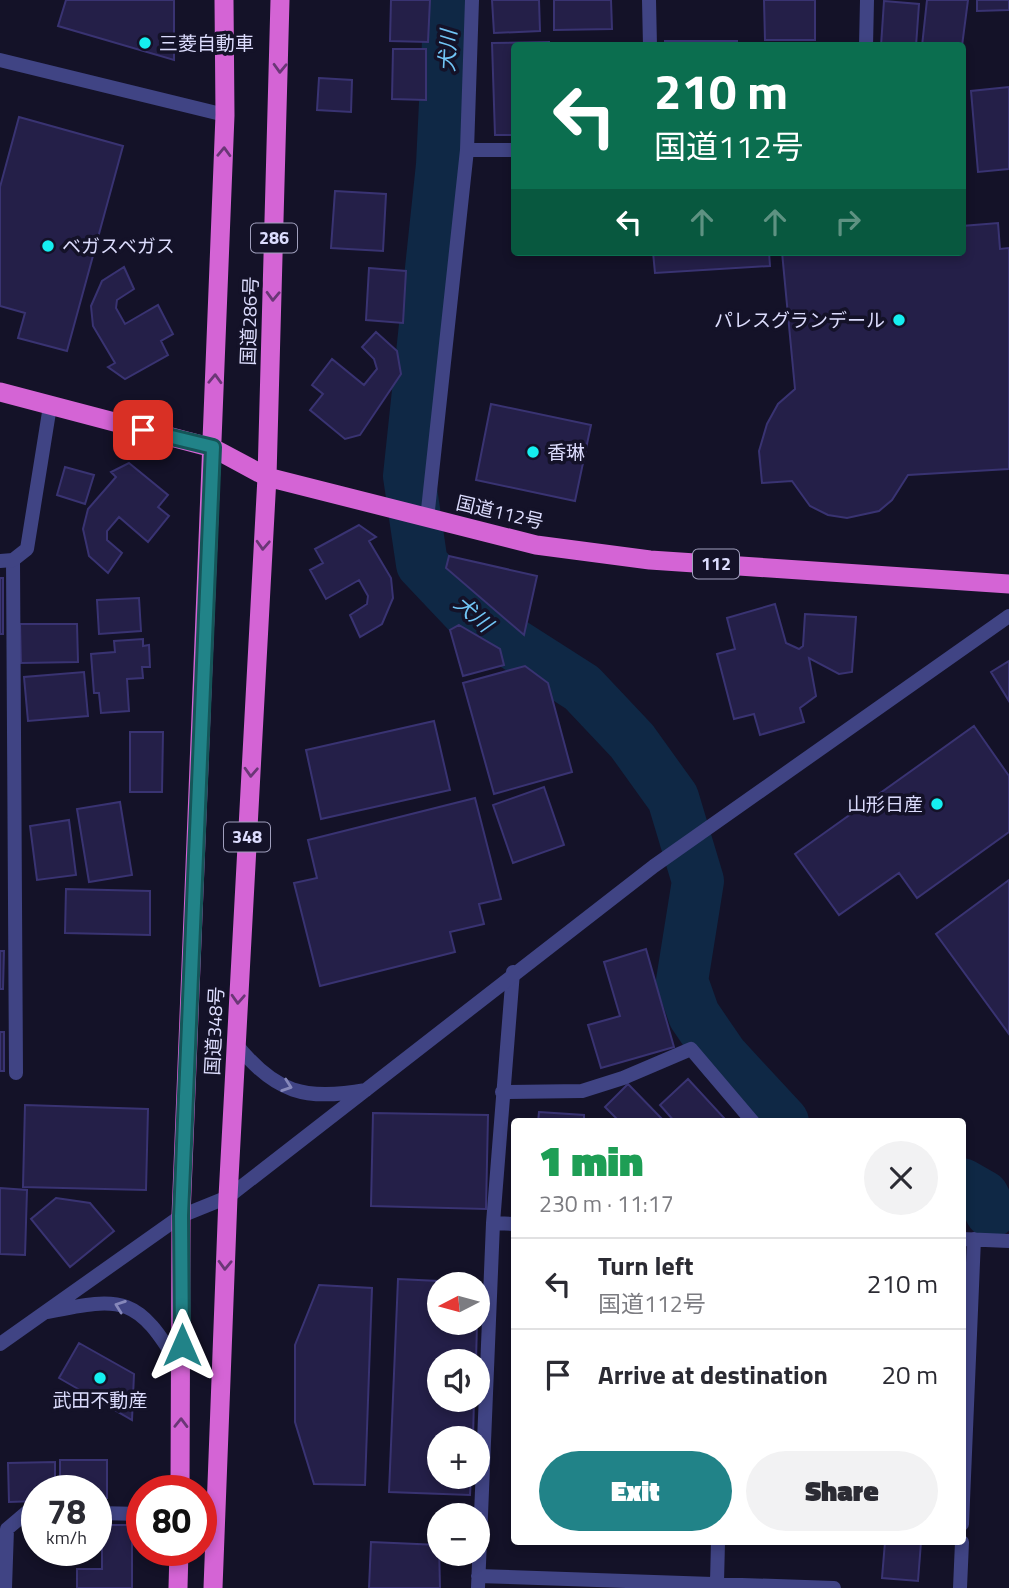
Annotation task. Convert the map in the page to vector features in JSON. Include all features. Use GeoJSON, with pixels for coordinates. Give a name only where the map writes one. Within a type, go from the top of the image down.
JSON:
{"type":"FeatureCollection","features":[{"type":"Feature","properties":{"kind":"highway","name":"国道286号"},"geometry":{"type":"LineString","coordinates":[[213,447],[225,115],[224,0]]}},
{"type":"Feature","properties":{"kind":"highway","name":"国道286号"},"geometry":{"type":"LineString","coordinates":[[267,477],[280,0]]}},
{"type":"Feature","properties":{"kind":"highway","name":"国道112号"},"geometry":{"type":"LineString","coordinates":[[0,392],[213,447],[267,477],[536,545],[650,560],[1009,583]]}},
{"type":"Feature","properties":{"kind":"highway","name":"国道348号"},"geometry":{"type":"LineString","coordinates":[[180,1475],[181,1216],[213,447]]}},
{"type":"Feature","properties":{"kind":"highway","name":"国道348号"},"geometry":{"type":"LineString","coordinates":[[213,1588],[228,1197],[267,477]]}},
{"type":"Feature","properties":{"kind":"highway"},"geometry":{"type":"LineString","coordinates":[[178,1588],[179,1566]]}},
{"type":"Feature","properties":{"kind":"street"},"geometry":{"type":"LineString","coordinates":[[427,519],[467,150],[472,0]]}},
{"type":"Feature","properties":{"kind":"street"},"geometry":{"type":"LineString","coordinates":[[649,0],[650,42]]}},
{"type":"Feature","properties":{"kind":"street"},"geometry":{"type":"LineString","coordinates":[[866,42],[867,0]]}},
{"type":"Feature","properties":{"kind":"street"},"geometry":{"type":"LineString","coordinates":[[0,60],[225,115]]}},
{"type":"Feature","properties":{"kind":"street"},"geometry":{"type":"LineString","coordinates":[[467,150],[511,150]]}},
{"type":"Feature","properties":{"kind":"street"},"geometry":{"type":"LineString","coordinates":[[16,1073],[7,561],[27,549],[50,406]]}},
{"type":"Feature","properties":{"kind":"street"},"geometry":{"type":"LineString","coordinates":[[0,1344],[181,1216],[228,1197],[513,972],[654,866],[1009,616]]}},
{"type":"Feature","properties":{"kind":"street"},"geometry":{"type":"LineString","coordinates":[[513,972],[493,1223],[478,1582],[717,1583],[834,1588]]}},
{"type":"Feature","properties":{"kind":"street"},"geometry":{"type":"LineString","coordinates":[[236,1044],[270,1080],[293,1089],[314,1094],[337,1095],[368,1089]]}},
{"type":"Feature","properties":{"kind":"street"},"geometry":{"type":"LineString","coordinates":[[502,1092],[582,1091],[623,1078],[691,1049],[750,1118]]}},
{"type":"Feature","properties":{"kind":"street"},"geometry":{"type":"LineString","coordinates":[[493,1223],[511,1224]]}},
{"type":"Feature","properties":{"kind":"street"},"geometry":{"type":"LineString","coordinates":[[966,1334],[968,1239],[1009,1241]]}},
{"type":"Feature","properties":{"kind":"street"},"geometry":{"type":"LineString","coordinates":[[40,1314],[101,1301],[119,1304],[158,1331],[182,1371]]}},
{"type":"Feature","properties":{"kind":"street"},"geometry":{"type":"LineString","coordinates":[[5,1588],[7,1529],[21,1517]]}},
{"type":"Feature","properties":{"kind":"street"},"geometry":{"type":"LineString","coordinates":[[717,1583],[719,1545]]}},
{"type":"Feature","properties":{"kind":"street"},"geometry":{"type":"LineString","coordinates":[[960,1588],[962,1545]]}},
{"type":"Feature","properties":{"kind":"building","name":"三菱自動車"},"geometry":{"type":"Polygon","coordinates":[[[66,0],[174,0],[174,60],[58,26],[66,0]]]}},
{"type":"Feature","properties":{"kind":"building"},"geometry":{"type":"Polygon","coordinates":[[[391,0],[430,0],[428,42],[390,41],[391,0]]]}},
{"type":"Feature","properties":{"kind":"building"},"geometry":{"type":"Polygon","coordinates":[[[492,0],[539,0],[540,31],[494,33],[492,0]]]}},
{"type":"Feature","properties":{"kind":"building"},"geometry":{"type":"Polygon","coordinates":[[[554,0],[611,0],[612,29],[554,30],[554,0]]]}},
{"type":"Feature","properties":{"kind":"building"},"geometry":{"type":"Polygon","coordinates":[[[764,0],[815,0],[815,40],[765,40],[764,0]]]}},
{"type":"Feature","properties":{"kind":"building"},"geometry":{"type":"Polygon","coordinates":[[[927,0],[968,0],[963,42],[922,42],[927,0]]]}},
{"type":"Feature","properties":{"kind":"building"},"geometry":{"type":"Polygon","coordinates":[[[977,0],[1009,0],[1009,10],[977,11],[977,0]]]}},
{"type":"Feature","properties":{"kind":"building"},"geometry":{"type":"Polygon","coordinates":[[[884,1],[919,4],[916,42],[881,42],[884,1]]]}},
{"type":"Feature","properties":{"kind":"building"},"geometry":{"type":"Polygon","coordinates":[[[665,41],[737,41],[737,42],[665,41]]]}},
{"type":"Feature","properties":{"kind":"building"},"geometry":{"type":"Polygon","coordinates":[[[492,43],[511,43],[511,135],[495,135],[492,43]]]}},
{"type":"Feature","properties":{"kind":"building"},"geometry":{"type":"Polygon","coordinates":[[[393,49],[426,49],[426,100],[392,99],[393,49]]]}},
{"type":"Feature","properties":{"kind":"building"},"geometry":{"type":"Polygon","coordinates":[[[319,78],[352,80],[351,112],[317,110],[319,78]]]}},
{"type":"Feature","properties":{"kind":"building"},"geometry":{"type":"Polygon","coordinates":[[[1009,87],[1009,169],[978,172],[971,91],[1009,87]]]}},
{"type":"Feature","properties":{"kind":"building","name":"ベガスベガス"},"geometry":{"type":"Polygon","coordinates":[[[19,117],[123,146],[67,351],[18,338],[25,313],[0,306],[0,187],[19,117]]]}},
{"type":"Feature","properties":{"kind":"building"},"geometry":{"type":"Polygon","coordinates":[[[335,191],[386,194],[383,251],[331,248],[335,191]]]}},
{"type":"Feature","properties":{"kind":"building","name":"パレスグランデール"},"geometry":{"type":"Polygon","coordinates":[[[998,223],[1000,249],[1009,248],[1009,469],[908,475],[892,500],[879,511],[847,518],[828,515],[810,506],[792,481],[762,483],[759,451],[767,424],[778,404],[795,389],[782,256],[966,256],[966,226],[998,223]]]}},
{"type":"Feature","properties":{"kind":"building"},"geometry":{"type":"Polygon","coordinates":[[[653,256],[769,256],[770,266],[655,273],[653,256]]]}},
{"type":"Feature","properties":{"kind":"building"},"geometry":{"type":"Polygon","coordinates":[[[124,267],[134,289],[117,300],[116,308],[125,324],[158,305],[173,334],[161,341],[168,355],[125,379],[108,367],[115,363],[93,326],[91,306],[102,281],[124,267]]]}},
{"type":"Feature","properties":{"kind":"building"},"geometry":{"type":"Polygon","coordinates":[[[369,268],[406,271],[403,323],[366,320],[369,268]]]}},
{"type":"Feature","properties":{"kind":"building"},"geometry":{"type":"Polygon","coordinates":[[[376,332],[397,351],[401,374],[360,435],[345,439],[310,410],[323,394],[312,385],[332,359],[364,385],[377,369],[374,359],[362,347],[376,332]]]}},
{"type":"Feature","properties":{"kind":"building","name":"香琳"},"geometry":{"type":"Polygon","coordinates":[[[491,404],[591,425],[575,501],[476,480],[491,404]]]}},
{"type":"Feature","properties":{"kind":"building"},"geometry":{"type":"Polygon","coordinates":[[[129,463],[168,495],[158,507],[169,516],[148,542],[119,517],[107,531],[107,540],[122,553],[108,573],[89,556],[83,529],[88,509],[116,477],[111,472],[129,463]]]}},
{"type":"Feature","properties":{"kind":"building"},"geometry":{"type":"Polygon","coordinates":[[[65,467],[94,475],[85,504],[57,495],[65,467]]]}},
{"type":"Feature","properties":{"kind":"building"},"geometry":{"type":"Polygon","coordinates":[[[359,525],[376,537],[369,541],[391,578],[393,598],[382,624],[360,637],[350,615],[367,604],[368,596],[359,580],[326,599],[310,570],[323,563],[315,549],[359,525]]]}},
{"type":"Feature","properties":{"kind":"building"},"geometry":{"type":"Polygon","coordinates":[[[449,556],[537,576],[524,635],[446,568],[449,556]]]}},
{"type":"Feature","properties":{"kind":"building"},"geometry":{"type":"Polygon","coordinates":[[[0,578],[3,578],[3,634],[0,634],[0,578]]]}},
{"type":"Feature","properties":{"kind":"building"},"geometry":{"type":"Polygon","coordinates":[[[139,598],[141,631],[99,634],[97,600],[139,598]]]}},
{"type":"Feature","properties":{"kind":"building"},"geometry":{"type":"Polygon","coordinates":[[[775,604],[786,643],[799,649],[803,646],[805,614],[856,617],[852,672],[839,674],[809,658],[816,696],[800,708],[804,722],[760,735],[754,714],[734,719],[717,654],[735,649],[727,618],[775,604]]]}},
{"type":"Feature","properties":{"kind":"building"},"geometry":{"type":"Polygon","coordinates":[[[20,624],[77,624],[78,662],[21,663],[20,624]]]}},
{"type":"Feature","properties":{"kind":"building"},"geometry":{"type":"Polygon","coordinates":[[[459,625],[500,649],[504,665],[463,676],[450,630],[459,625]]]}},
{"type":"Feature","properties":{"kind":"building"},"geometry":{"type":"Polygon","coordinates":[[[143,639],[143,646],[149,645],[150,667],[142,667],[143,678],[127,679],[129,711],[101,713],[99,693],[94,693],[91,654],[115,652],[114,641],[143,639]]]}},
{"type":"Feature","properties":{"kind":"building"},"geometry":{"type":"Polygon","coordinates":[[[1009,661],[1009,701],[991,672],[1009,661]]]}},
{"type":"Feature","properties":{"kind":"building"},"geometry":{"type":"Polygon","coordinates":[[[525,666],[548,683],[572,772],[494,794],[463,683],[525,666]]]}},
{"type":"Feature","properties":{"kind":"building"},"geometry":{"type":"Polygon","coordinates":[[[84,672],[88,716],[28,721],[24,677],[84,672]]]}},
{"type":"Feature","properties":{"kind":"building"},"geometry":{"type":"Polygon","coordinates":[[[434,721],[450,790],[321,819],[306,750],[434,721]]]}},
{"type":"Feature","properties":{"kind":"building","name":"山形日産"},"geometry":{"type":"Polygon","coordinates":[[[974,726],[1009,776],[1009,832],[917,898],[899,873],[839,915],[795,854],[974,726]]]}},
{"type":"Feature","properties":{"kind":"building"},"geometry":{"type":"Polygon","coordinates":[[[130,732],[163,732],[162,792],[130,792],[130,732]]]}},
{"type":"Feature","properties":{"kind":"building"},"geometry":{"type":"Polygon","coordinates":[[[544,787],[564,845],[513,863],[493,805],[544,787]]]}},
{"type":"Feature","properties":{"kind":"building"},"geometry":{"type":"Polygon","coordinates":[[[475,798],[501,899],[479,904],[484,924],[450,932],[455,952],[320,986],[294,883],[317,878],[308,840],[475,798]]]}},
{"type":"Feature","properties":{"kind":"building"},"geometry":{"type":"Polygon","coordinates":[[[120,802],[132,875],[89,882],[77,809],[120,802]]]}},
{"type":"Feature","properties":{"kind":"building"},"geometry":{"type":"Polygon","coordinates":[[[69,820],[76,875],[37,880],[30,826],[69,820]]]}},
{"type":"Feature","properties":{"kind":"building"},"geometry":{"type":"Polygon","coordinates":[[[1009,880],[1009,1034],[936,934],[1009,880]]]}},
{"type":"Feature","properties":{"kind":"building"},"geometry":{"type":"Polygon","coordinates":[[[66,889],[150,891],[150,935],[65,933],[66,889]]]}},
{"type":"Feature","properties":{"kind":"building"},"geometry":{"type":"Polygon","coordinates":[[[646,949],[674,1047],[601,1068],[588,1025],[620,1016],[604,962],[646,949]]]}},
{"type":"Feature","properties":{"kind":"building"},"geometry":{"type":"Polygon","coordinates":[[[0,951],[4,951],[3,989],[0,989],[0,951]]]}},
{"type":"Feature","properties":{"kind":"building"},"geometry":{"type":"Polygon","coordinates":[[[0,1032],[4,1032],[4,1071],[0,1071],[0,1032]]]}},
{"type":"Feature","properties":{"kind":"building"},"geometry":{"type":"Polygon","coordinates":[[[688,1079],[724,1118],[671,1118],[660,1105],[688,1079]]]}},
{"type":"Feature","properties":{"kind":"building"},"geometry":{"type":"Polygon","coordinates":[[[628,1084],[661,1118],[616,1118],[605,1107],[628,1084]]]}},
{"type":"Feature","properties":{"kind":"building"},"geometry":{"type":"Polygon","coordinates":[[[25,1105],[148,1109],[146,1190],[23,1187],[25,1105]]]}},
{"type":"Feature","properties":{"kind":"building"},"geometry":{"type":"Polygon","coordinates":[[[539,1112],[584,1115],[584,1118],[538,1118],[539,1112]]]}},
{"type":"Feature","properties":{"kind":"building"},"geometry":{"type":"Polygon","coordinates":[[[373,1113],[488,1115],[486,1209],[371,1206],[373,1113]]]}},
{"type":"Feature","properties":{"kind":"building"},"geometry":{"type":"Polygon","coordinates":[[[0,1188],[27,1190],[25,1255],[0,1254],[0,1188]]]}},
{"type":"Feature","properties":{"kind":"building"},"geometry":{"type":"Polygon","coordinates":[[[56,1198],[90,1203],[114,1231],[70,1267],[31,1219],[56,1198]]]}},
{"type":"Feature","properties":{"kind":"building"},"geometry":{"type":"Polygon","coordinates":[[[398,1279],[427,1280],[427,1335],[477,1335],[476,1349],[427,1349],[427,1412],[474,1412],[473,1426],[427,1426],[427,1489],[470,1489],[470,1495],[389,1492],[398,1279]]]}},
{"type":"Feature","properties":{"kind":"building"},"geometry":{"type":"Polygon","coordinates":[[[319,1285],[372,1288],[365,1485],[314,1484],[295,1422],[295,1345],[319,1285]]]}},
{"type":"Feature","properties":{"kind":"building"},"geometry":{"type":"Polygon","coordinates":[[[79,1343],[134,1374],[132,1420],[59,1378],[79,1343]]]}},
{"type":"Feature","properties":{"kind":"building"},"geometry":{"type":"Polygon","coordinates":[[[60,1460],[107,1460],[107,1475],[60,1475],[60,1460]]]}},
{"type":"Feature","properties":{"kind":"building"},"geometry":{"type":"Polygon","coordinates":[[[55,1462],[55,1475],[21,1475],[21,1502],[9,1502],[8,1463],[55,1462]]]}},
{"type":"Feature","properties":{"kind":"building"},"geometry":{"type":"Polygon","coordinates":[[[112,1525],[126,1525],[126,1566],[132,1566],[132,1588],[77,1588],[77,1569],[102,1569],[102,1566],[112,1566],[112,1525]]]}},
{"type":"Feature","properties":{"kind":"building"},"geometry":{"type":"Polygon","coordinates":[[[371,1542],[427,1544],[427,1566],[439,1566],[440,1588],[369,1588],[371,1542]]]}},
{"type":"Feature","properties":{"kind":"building"},"geometry":{"type":"Polygon","coordinates":[[[885,1545],[921,1545],[918,1581],[882,1578],[885,1545]]]}},
{"type":"Feature","properties":{"kind":"waterway","name":"犬川"},"geometry":{"type":"LineString","coordinates":[[450,0],[442,165],[409,476],[422,564],[474,619],[582,688],[632,741],[673,798],[698,881],[682,981],[694,1015],[722,1056],[779,1118]]}},
{"type":"Feature","properties":{"kind":"waterway","name":"犬川"},"geometry":{"type":"LineString","coordinates":[[966,1186],[983,1196],[991,1212]]}},
{"type":"Feature","properties":{"kind":"place","name":"三菱自動車"},"geometry":{"type":"Point","coordinates":[145,43]}},
{"type":"Feature","properties":{"kind":"place","name":"ベガスベガス"},"geometry":{"type":"Point","coordinates":[48,246]}},
{"type":"Feature","properties":{"kind":"place","name":"パレスグランデール"},"geometry":{"type":"Point","coordinates":[899,320]}},
{"type":"Feature","properties":{"kind":"place","name":"香琳"},"geometry":{"type":"Point","coordinates":[533,452]}},
{"type":"Feature","properties":{"kind":"place","name":"山形日産"},"geometry":{"type":"Point","coordinates":[937,804]}},
{"type":"Feature","properties":{"kind":"place","name":"武田不動産"},"geometry":{"type":"Point","coordinates":[100,1378]}},
{"type":"Feature","properties":{"kind":"route"},"geometry":{"type":"LineString","coordinates":[[143,430],[213,447],[181,1216],[182,1345]]}}]}
